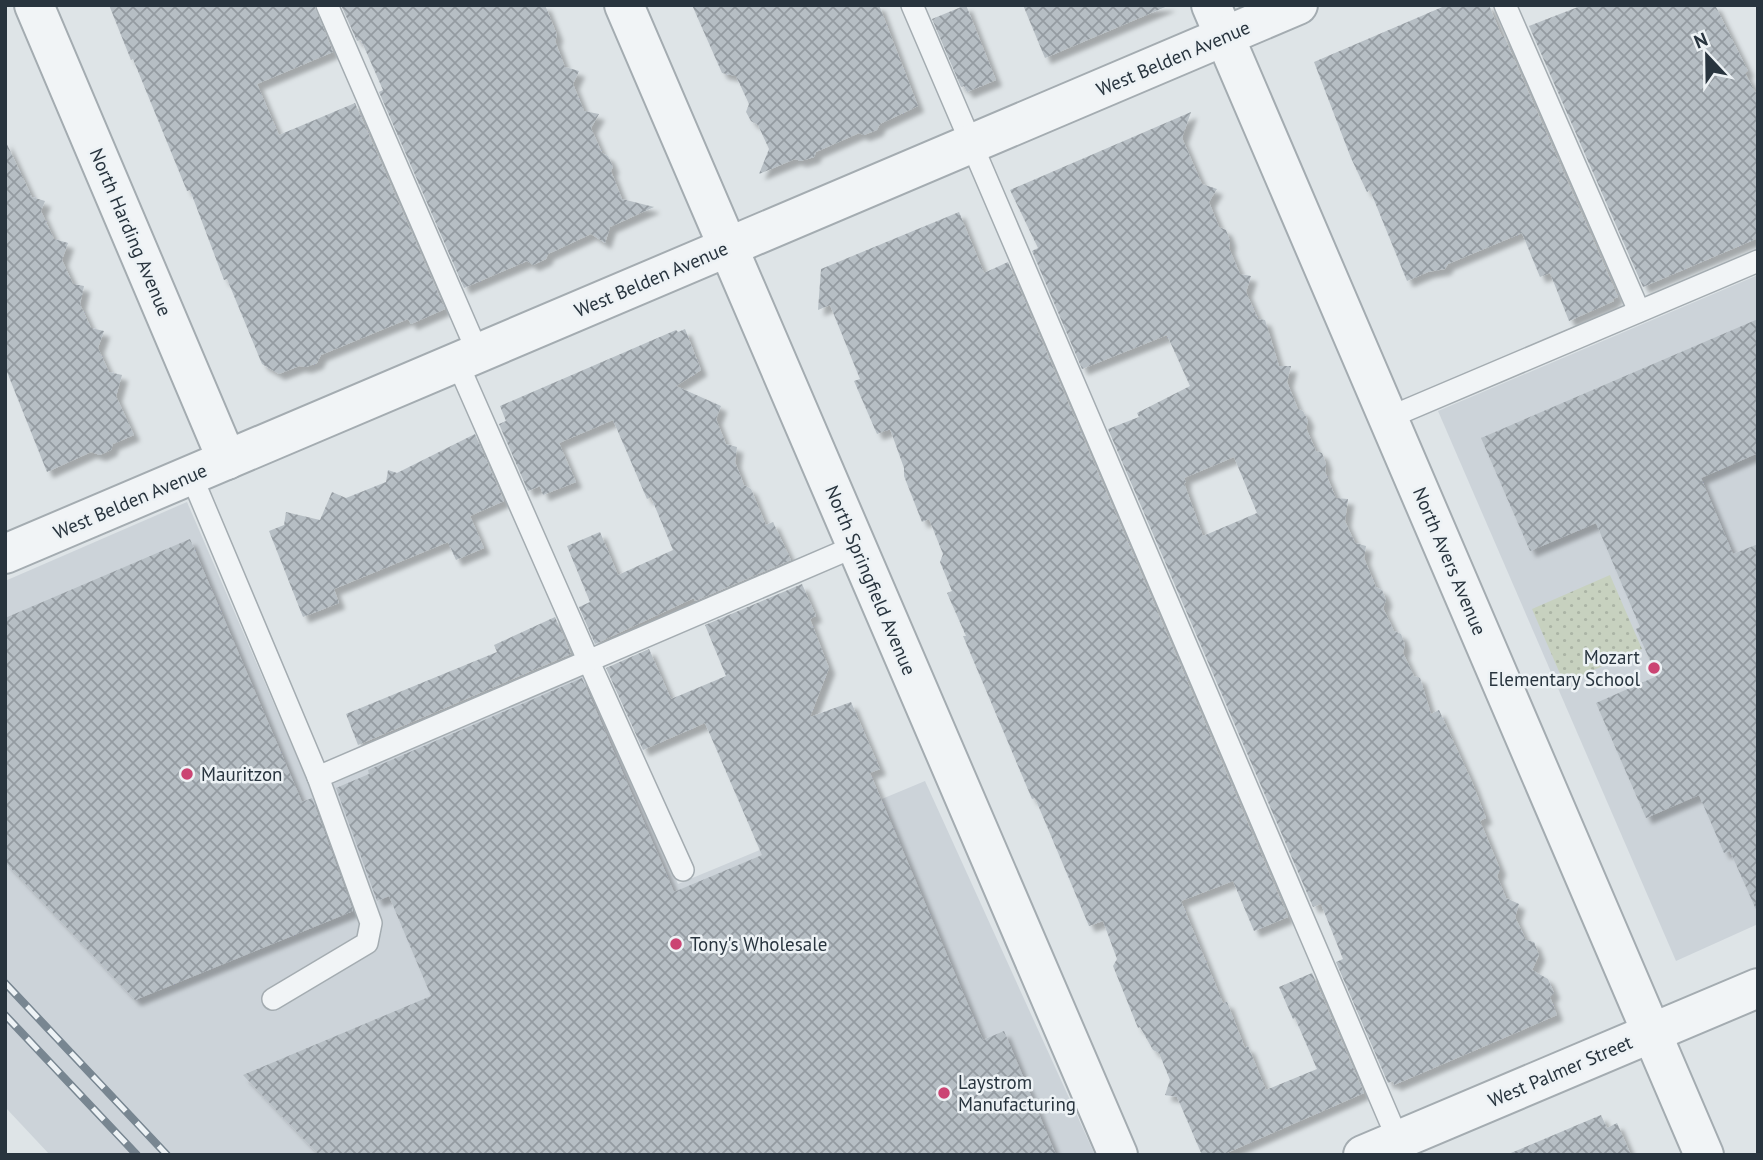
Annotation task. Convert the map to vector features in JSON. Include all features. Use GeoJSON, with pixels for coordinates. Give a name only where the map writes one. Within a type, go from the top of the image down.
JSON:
{"type":"FeatureCollection","features":[{"type":"Feature","properties":{"kind":"street","name":"North Harding Avenue"},"geometry":{"type":"LineString","coordinates":[[34,5],[227,460]]}},
{"type":"Feature","properties":{"kind":"street","name":"North Springfield Avenue"},"geometry":{"type":"LineString","coordinates":[[624,5],[1118,1155]]}},
{"type":"Feature","properties":{"kind":"street","name":"West Belden Avenue"},"geometry":{"type":"LineString","coordinates":[[5,554],[971,143],[1218,21],[1298,5]]}},
{"type":"Feature","properties":{"kind":"street","name":"North Avers Avenue"},"geometry":{"type":"LineString","coordinates":[[1218,21],[1704,1155]]}},
{"type":"Feature","properties":{"kind":"street","name":"West Palmer Street"},"geometry":{"type":"LineString","coordinates":[[1363,1155],[1401,1147],[1758,988]]}},
{"type":"Feature","properties":{"kind":"lane"},"geometry":{"type":"LineString","coordinates":[[327,5],[589,662],[683,870]]}},
{"type":"Feature","properties":{"kind":"lane"},"geometry":{"type":"LineString","coordinates":[[912,5],[1401,1147]]}},
{"type":"Feature","properties":{"kind":"lane"},"geometry":{"type":"LineString","coordinates":[[1505,5],[1639,311]]}},
{"type":"Feature","properties":{"kind":"lane"},"geometry":{"type":"LineString","coordinates":[[1388,418],[1758,261]]}},
{"type":"Feature","properties":{"kind":"lane"},"geometry":{"type":"LineString","coordinates":[[191,475],[318,777],[370,923],[367,943],[274,999]]}},
{"type":"Feature","properties":{"kind":"lane"},"geometry":{"type":"LineString","coordinates":[[318,777],[856,546]]}},
{"type":"Feature","properties":{"kind":"shaded area","name":"Mozart Elementary School"},"geometry":{"type":"Polygon","coordinates":[[[1758,275],[1758,924],[1676,961],[1438,411],[1758,275]]]}},
{"type":"Feature","properties":{"kind":"shaded area"},"geometry":{"type":"Polygon","coordinates":[[[187,502],[312,792],[583,672],[678,884],[925,781],[1095,1155],[50,1155],[5,1107],[5,581],[187,502]]]}},
{"type":"Feature","properties":{"kind":"green space"},"geometry":{"type":"Polygon","coordinates":[[[1610,575],[1642,649],[1564,683],[1532,609],[1610,575]]]}},
{"type":"Feature","properties":{"kind":"building"},"geometry":{"type":"Polygon","coordinates":[[[109,5],[314,5],[333,52],[257,84],[279,135],[355,103],[445,309],[411,324],[408,319],[321,355],[317,363],[306,367],[299,366],[279,374],[262,364],[109,5]]]}},
{"type":"Feature","properties":{"kind":"building"},"geometry":{"type":"Polygon","coordinates":[[[341,5],[545,5],[557,35],[555,41],[565,67],[579,71],[573,84],[584,111],[599,114],[591,128],[602,153],[608,156],[613,167],[611,171],[622,199],[654,207],[610,227],[605,243],[591,234],[548,254],[546,259],[533,265],[527,261],[464,288],[379,92],[383,90],[361,40],[357,41],[341,5]]]}},
{"type":"Feature","properties":{"kind":"building"},"geometry":{"type":"Polygon","coordinates":[[[692,5],[879,5],[918,106],[880,124],[877,130],[864,135],[859,133],[816,152],[814,157],[801,161],[795,159],[759,174],[769,149],[758,125],[751,121],[746,112],[749,104],[736,76],[722,73],[692,5]]]}},
{"type":"Feature","properties":{"kind":"building"},"geometry":{"type":"Polygon","coordinates":[[[966,5],[996,80],[967,92],[964,86],[961,87],[932,19],[966,5]]]}},
{"type":"Feature","properties":{"kind":"building"},"geometry":{"type":"Polygon","coordinates":[[[1023,5],[1170,5],[1045,58],[1023,5]]]}},
{"type":"Feature","properties":{"kind":"building"},"geometry":{"type":"Polygon","coordinates":[[[1447,5],[1489,5],[1618,297],[1613,299],[1614,301],[1569,321],[1550,273],[1540,277],[1522,233],[1448,264],[1445,269],[1428,272],[1407,281],[1370,190],[1367,192],[1351,158],[1314,62],[1447,5]]]}},
{"type":"Feature","properties":{"kind":"building"},"geometry":{"type":"Polygon","coordinates":[[[1583,5],[1715,5],[1758,97],[1758,238],[1643,287],[1529,26],[1583,5]]]}},
{"type":"Feature","properties":{"kind":"building"},"geometry":{"type":"Polygon","coordinates":[[[1191,112],[1182,138],[1202,184],[1217,189],[1209,202],[1219,227],[1226,230],[1230,241],[1229,248],[1240,274],[1251,276],[1246,292],[1258,319],[1265,320],[1279,366],[1291,366],[1287,382],[1298,409],[1303,411],[1308,421],[1306,428],[1316,451],[1322,453],[1326,464],[1325,472],[1336,498],[1348,499],[1345,521],[1355,543],[1366,546],[1364,558],[1376,587],[1382,590],[1386,600],[1383,608],[1394,631],[1401,634],[1405,645],[1403,653],[1414,676],[1420,678],[1431,714],[1439,710],[1472,782],[1486,818],[1480,821],[1500,869],[1497,876],[1506,898],[1519,904],[1515,917],[1526,940],[1534,942],[1539,955],[1532,970],[1548,979],[1554,993],[1550,997],[1557,1015],[1394,1085],[1393,1081],[1388,1083],[1336,962],[1343,959],[1321,904],[1313,907],[1108,429],[1139,417],[1137,413],[1190,386],[1167,335],[1082,369],[1032,251],[1038,248],[1010,190],[1191,112]],[[1234,457],[1184,478],[1203,536],[1257,513],[1234,457]]]}},
{"type":"Feature","properties":{"kind":"building"},"geometry":{"type":"Polygon","coordinates":[[[5,140],[32,197],[45,201],[41,211],[54,239],[68,243],[62,260],[73,284],[84,286],[80,304],[91,328],[104,331],[98,348],[109,372],[122,375],[116,396],[134,435],[113,444],[111,450],[100,455],[91,452],[47,472],[5,367],[5,140]]]}},
{"type":"Feature","properties":{"kind":"building"},"geometry":{"type":"Polygon","coordinates":[[[959,212],[984,273],[1008,262],[1288,917],[1254,931],[1233,881],[1181,901],[1223,1003],[1227,1002],[1245,1048],[1248,1046],[1266,1090],[1317,1069],[1279,987],[1312,973],[1364,1093],[1222,1155],[1202,1155],[1177,1097],[1165,1095],[1170,1080],[1159,1053],[1153,1050],[1140,1027],[1138,1028],[1113,966],[1117,959],[1103,921],[1089,926],[963,636],[966,636],[947,593],[952,591],[940,562],[943,554],[929,519],[922,522],[890,429],[877,434],[854,381],[860,379],[830,305],[818,310],[821,269],[959,212]]]}},
{"type":"Feature","properties":{"kind":"building"},"geometry":{"type":"Polygon","coordinates":[[[1758,319],[1758,453],[1701,478],[1733,554],[1758,544],[1758,914],[1730,851],[1724,853],[1699,795],[1646,818],[1596,703],[1657,676],[1636,629],[1640,627],[1596,523],[1530,551],[1481,438],[1758,319]]]}},
{"type":"Feature","properties":{"kind":"building"},"geometry":{"type":"Polygon","coordinates":[[[685,329],[701,370],[676,386],[721,406],[716,419],[726,444],[737,447],[735,462],[744,485],[751,489],[766,525],[773,522],[791,560],[695,601],[694,598],[595,644],[579,607],[590,602],[567,546],[600,532],[618,575],[673,550],[651,497],[647,499],[613,420],[559,443],[576,482],[543,495],[540,486],[528,491],[499,424],[506,421],[500,406],[676,330],[678,332],[685,329]]]}},
{"type":"Feature","properties":{"kind":"building"},"geometry":{"type":"Polygon","coordinates":[[[475,434],[504,501],[470,516],[484,548],[456,560],[448,542],[334,589],[339,603],[303,617],[269,531],[284,525],[286,512],[320,520],[332,492],[346,498],[386,482],[388,470],[397,473],[475,434]]]}},
{"type":"Feature","properties":{"kind":"building","name":"Mauritzon"},"geometry":{"type":"Polygon","coordinates":[[[190,539],[302,802],[312,798],[353,911],[135,1000],[5,862],[5,618],[190,539]]]}},
{"type":"Feature","properties":{"kind":"building","name":"Tony's Wholesale"},"geometry":{"type":"Polygon","coordinates":[[[802,584],[816,616],[810,619],[829,668],[810,717],[851,702],[880,769],[870,773],[983,1040],[1004,1031],[1056,1155],[319,1155],[243,1075],[431,996],[389,896],[377,901],[336,788],[369,774],[368,770],[582,678],[674,892],[762,855],[705,723],[643,750],[606,668],[649,649],[671,699],[726,676],[705,625],[802,584]]]}},
{"type":"Feature","properties":{"kind":"building"},"geometry":{"type":"Polygon","coordinates":[[[555,617],[571,654],[358,745],[346,714],[497,652],[494,645],[555,617]]]}},
{"type":"Feature","properties":{"kind":"building"},"geometry":{"type":"Polygon","coordinates":[[[1601,1115],[1607,1128],[1617,1123],[1631,1155],[1506,1155],[1601,1115]]]}},
{"type":"Feature","properties":{"kind":"railway"},"geometry":{"type":"LineString","coordinates":[[5,983],[167,1155]]}},
{"type":"Feature","properties":{"kind":"railway"},"geometry":{"type":"LineString","coordinates":[[5,1015],[137,1155]]}},
{"type":"Feature","properties":{"kind":"place","name":"Mozart Elementary School"},"geometry":{"type":"Point","coordinates":[1654,668]}},
{"type":"Feature","properties":{"kind":"place","name":"Mauritzon"},"geometry":{"type":"Point","coordinates":[187,774]}},
{"type":"Feature","properties":{"kind":"place","name":"Tony's Wholesale"},"geometry":{"type":"Point","coordinates":[676,944]}},
{"type":"Feature","properties":{"kind":"place","name":"Laystrom Manufacturing"},"geometry":{"type":"Point","coordinates":[944,1093]}}]}
